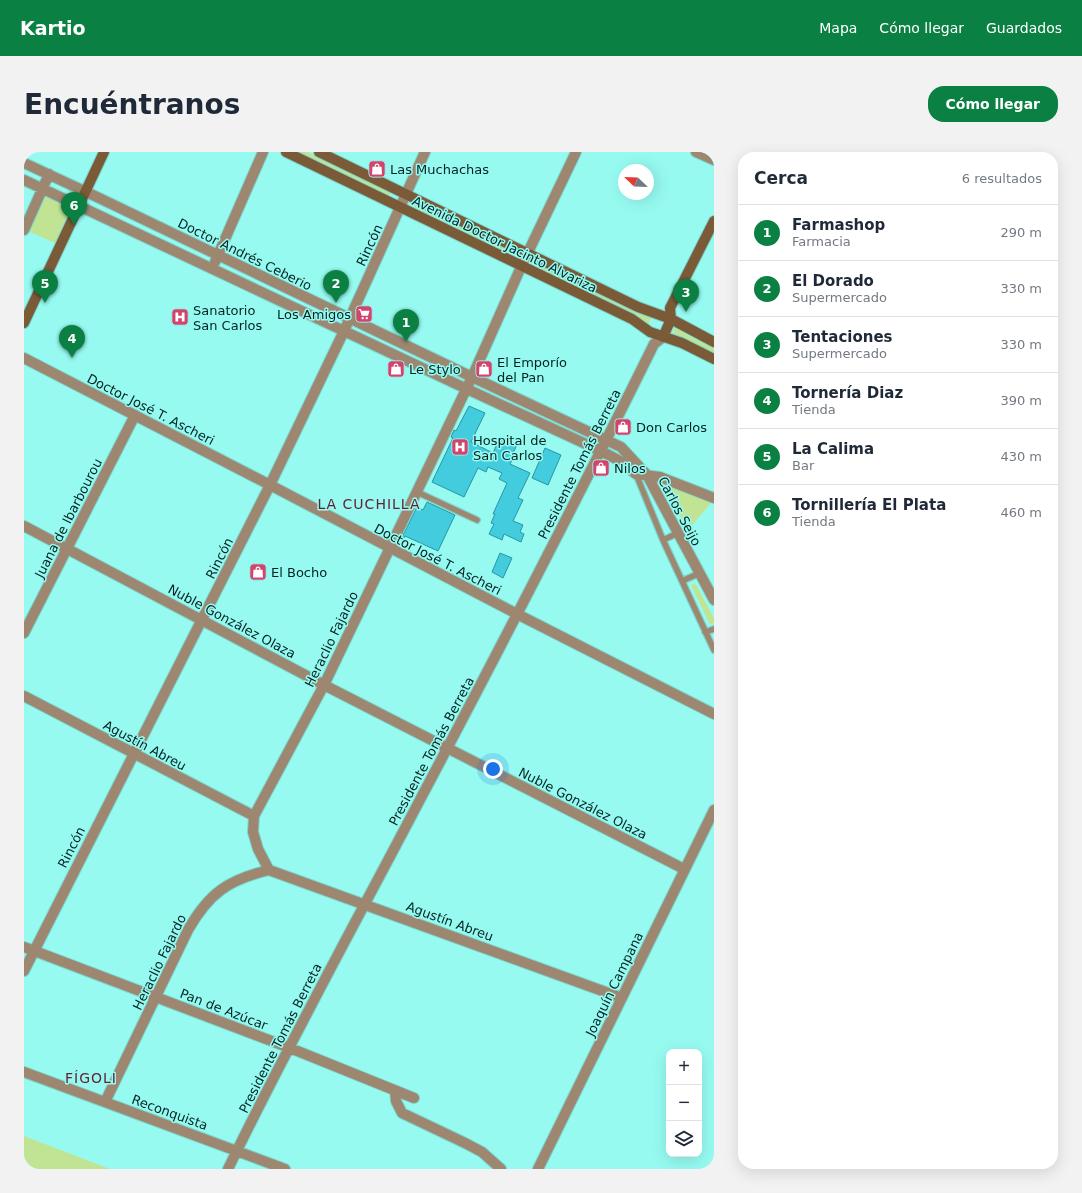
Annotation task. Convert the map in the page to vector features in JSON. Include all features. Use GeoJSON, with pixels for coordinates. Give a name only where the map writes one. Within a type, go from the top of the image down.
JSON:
{"type":"FeatureCollection","features":[{"type":"Feature","properties":{"kind":"main road"},"geometry":{"type":"LineString","coordinates":[[24,323],[104,152]]}},
{"type":"Feature","properties":{"kind":"main road","name":"Avenida Doctor Jacinto Alvariza"},"geometry":{"type":"LineString","coordinates":[[286,152],[632,319],[650,332],[682,343],[714,359]]}},
{"type":"Feature","properties":{"kind":"main road","name":"Avenida Doctor Jacinto Alvariza"},"geometry":{"type":"LineString","coordinates":[[320,152],[638,307],[671,319],[714,342]]}},
{"type":"Feature","properties":{"kind":"main road"},"geometry":{"type":"LineString","coordinates":[[650,332],[658,314],[670,308],[714,221]]}},
{"type":"Feature","properties":{"kind":"main road","name":"Presidente Tomás Berreta"},"geometry":{"type":"LineString","coordinates":[[663,337],[671,319],[670,308]]}},
{"type":"Feature","properties":{"kind":"street"},"geometry":{"type":"LineString","coordinates":[[211,269],[263,152]]}},
{"type":"Feature","properties":{"kind":"street","name":"Rincón"},"geometry":{"type":"LineString","coordinates":[[24,971],[29,948],[133,753],[270,485],[344,331],[407,195],[425,152]]}},
{"type":"Feature","properties":{"kind":"street","name":"Heraclio Fajardo"},"geometry":{"type":"LineString","coordinates":[[105,1102],[197,914],[220,890],[246,876],[269,870],[260,854],[253,832],[254,816],[324,685],[467,390],[521,266],[576,152]]}},
{"type":"Feature","properties":{"kind":"street"},"geometry":{"type":"LineString","coordinates":[[696,152],[714,160]]}},
{"type":"Feature","properties":{"kind":"street","name":"Doctor Andrés Ceberio"},"geometry":{"type":"LineString","coordinates":[[24,163],[350,318],[472,378],[621,447],[647,475]]}},
{"type":"Feature","properties":{"kind":"street"},"geometry":{"type":"LineString","coordinates":[[24,230],[49,174]]}},
{"type":"Feature","properties":{"kind":"street","name":"Doctor Andrés Ceberio"},"geometry":{"type":"LineString","coordinates":[[24,180],[467,390],[601,451],[620,461],[636,474]]}},
{"type":"Feature","properties":{"kind":"street"},"geometry":{"type":"LineString","coordinates":[[650,332],[654,344]]}},
{"type":"Feature","properties":{"kind":"street","name":"Presidente Tomás Berreta"},"geometry":{"type":"LineString","coordinates":[[228,1169],[365,904],[448,748],[607,440],[654,344],[663,337]]}},
{"type":"Feature","properties":{"kind":"street","name":"Doctor José T. Ascheri"},"geometry":{"type":"LineString","coordinates":[[24,358],[517,614],[714,714]]}},
{"type":"Feature","properties":{"kind":"street","name":"Juana de Ibarbourou"},"geometry":{"type":"LineString","coordinates":[[24,633],[136,415]]}},
{"type":"Feature","properties":{"kind":"street"},"geometry":{"type":"LineString","coordinates":[[636,474],[660,477],[714,498]]}},
{"type":"Feature","properties":{"kind":"street","name":"Carlos Seijo"},"geometry":{"type":"LineString","coordinates":[[647,475],[714,600]]}},
{"type":"Feature","properties":{"kind":"street","name":"Nuble González Olaza"},"geometry":{"type":"LineString","coordinates":[[24,526],[324,685],[684,869]]}},
{"type":"Feature","properties":{"kind":"street","name":"Agustín Abreu"},"geometry":{"type":"LineString","coordinates":[[24,696],[254,816]]}},
{"type":"Feature","properties":{"kind":"street","name":"Joaquín Campana"},"geometry":{"type":"LineString","coordinates":[[538,1169],[714,810]]}},
{"type":"Feature","properties":{"kind":"street","name":"Agustín Abreu"},"geometry":{"type":"LineString","coordinates":[[269,870],[622,998]]}},
{"type":"Feature","properties":{"kind":"street","name":"Pan de Azúcar"},"geometry":{"type":"LineString","coordinates":[[29,948],[290,1048],[414,1098]]}},
{"type":"Feature","properties":{"kind":"street","name":"Reconquista"},"geometry":{"type":"LineString","coordinates":[[24,1072],[285,1169]]}},
{"type":"Feature","properties":{"kind":"street"},"geometry":{"type":"LineString","coordinates":[[395,1091],[396,1101],[402,1113],[482,1152],[501,1169]]}},
{"type":"Feature","properties":{"kind":"lane"},"geometry":{"type":"LineString","coordinates":[[636,474],[663,540],[714,650]]}},
{"type":"Feature","properties":{"kind":"lane"},"geometry":{"type":"LineString","coordinates":[[417,492],[477,520]]}},
{"type":"Feature","properties":{"kind":"lane"},"geometry":{"type":"LineString","coordinates":[[663,540],[678,533]]}},
{"type":"Feature","properties":{"kind":"lane"},"geometry":{"type":"LineString","coordinates":[[682,581],[700,573]]}},
{"type":"Feature","properties":{"kind":"lane"},"geometry":{"type":"LineString","coordinates":[[705,632],[714,629]]}},
{"type":"Feature","properties":{"kind":"green space"},"geometry":{"type":"Polygon","coordinates":[[[299,152],[308,152],[390,192],[390,194],[389,196],[299,152]]]}},
{"type":"Feature","properties":{"kind":"green space"},"geometry":{"type":"Polygon","coordinates":[[[44,195],[67,205],[69,213],[55,243],[28,231],[44,195]]]}},
{"type":"Feature","properties":{"kind":"green space"},"geometry":{"type":"Polygon","coordinates":[[[417,205],[514,252],[514,254],[512,255],[415,209],[415,206],[417,205]]]}},
{"type":"Feature","properties":{"kind":"green space"},"geometry":{"type":"Polygon","coordinates":[[[538,263],[651,318],[648,325],[634,314],[536,267],[538,263]]]}},
{"type":"Feature","properties":{"kind":"green space"},"geometry":{"type":"Polygon","coordinates":[[[675,326],[689,336],[714,348],[714,353],[673,333],[675,326]]]}},
{"type":"Feature","properties":{"kind":"green space"},"geometry":{"type":"Polygon","coordinates":[[[662,483],[713,501],[687,531],[662,483]]]}},
{"type":"Feature","properties":{"kind":"green space"},"geometry":{"type":"Polygon","coordinates":[[[695,583],[714,618],[714,623],[710,625],[691,585],[695,583]]]}},
{"type":"Feature","properties":{"kind":"green space"},"geometry":{"type":"Polygon","coordinates":[[[24,1136],[110,1169],[24,1169],[24,1136]]]}},
{"type":"Feature","properties":{"kind":"building"},"geometry":{"type":"Polygon","coordinates":[[[469,406],[485,413],[471,442],[493,453],[500,437],[517,445],[510,459],[512,460],[510,464],[530,473],[518,498],[523,500],[513,521],[523,525],[520,532],[524,534],[521,542],[504,534],[502,540],[489,534],[494,524],[491,523],[495,514],[493,514],[507,483],[499,479],[502,473],[488,467],[486,472],[478,468],[464,497],[432,482],[453,438],[451,437],[454,430],[456,431],[469,406]]]}},
{"type":"Feature","properties":{"kind":"building"},"geometry":{"type":"Polygon","coordinates":[[[545,448],[561,455],[548,485],[532,478],[545,448]]]}},
{"type":"Feature","properties":{"kind":"building"},"geometry":{"type":"Polygon","coordinates":[[[427,502],[455,515],[438,551],[405,536],[404,538],[402,537],[417,507],[423,510],[427,502]]]}},
{"type":"Feature","properties":{"kind":"building"},"geometry":{"type":"Polygon","coordinates":[[[500,553],[512,558],[503,578],[492,572],[500,553]]]}},
{"type":"Feature","properties":{"kind":"place","name":"Las Muchachas"},"geometry":{"type":"Point","coordinates":[377,169]}},
{"type":"Feature","properties":{"kind":"place","name":"Tornillería El Plata"},"geometry":{"type":"Point","coordinates":[74,225]}},
{"type":"Feature","properties":{"kind":"place","name":"La Calima"},"geometry":{"type":"Point","coordinates":[45,303]}},
{"type":"Feature","properties":{"kind":"place","name":"El Dorado"},"geometry":{"type":"Point","coordinates":[336,303]}},
{"type":"Feature","properties":{"kind":"place","name":"Tentaciones"},"geometry":{"type":"Point","coordinates":[686,312]}},
{"type":"Feature","properties":{"kind":"place","name":"Los Amigos"},"geometry":{"type":"Point","coordinates":[364,314]}},
{"type":"Feature","properties":{"kind":"place","name":"Sanatorio San Carlos"},"geometry":{"type":"Point","coordinates":[180,317]}},
{"type":"Feature","properties":{"kind":"place","name":"Farmashop"},"geometry":{"type":"Point","coordinates":[406,342]}},
{"type":"Feature","properties":{"kind":"place","name":"Tornería Diaz"},"geometry":{"type":"Point","coordinates":[72,358]}},
{"type":"Feature","properties":{"kind":"place","name":"Le Stylo"},"geometry":{"type":"Point","coordinates":[396,369]}},
{"type":"Feature","properties":{"kind":"place","name":"El Emporío del Pan"},"geometry":{"type":"Point","coordinates":[484,369]}},
{"type":"Feature","properties":{"kind":"place","name":"Don Carlos"},"geometry":{"type":"Point","coordinates":[623,427]}},
{"type":"Feature","properties":{"kind":"place","name":"Hospital de San Carlos"},"geometry":{"type":"Point","coordinates":[460,447]}},
{"type":"Feature","properties":{"kind":"place","name":"Nilos"},"geometry":{"type":"Point","coordinates":[601,468]}},
{"type":"Feature","properties":{"kind":"place","name":"El Bocho"},"geometry":{"type":"Point","coordinates":[258,572]}},
{"type":"Feature","properties":{"kind":"district","name":"LA CUCHILLA"},"geometry":{"type":"Point","coordinates":[369,504]}},
{"type":"Feature","properties":{"kind":"district","name":"FÍGOLI"},"geometry":{"type":"Point","coordinates":[91,1078]}}]}
